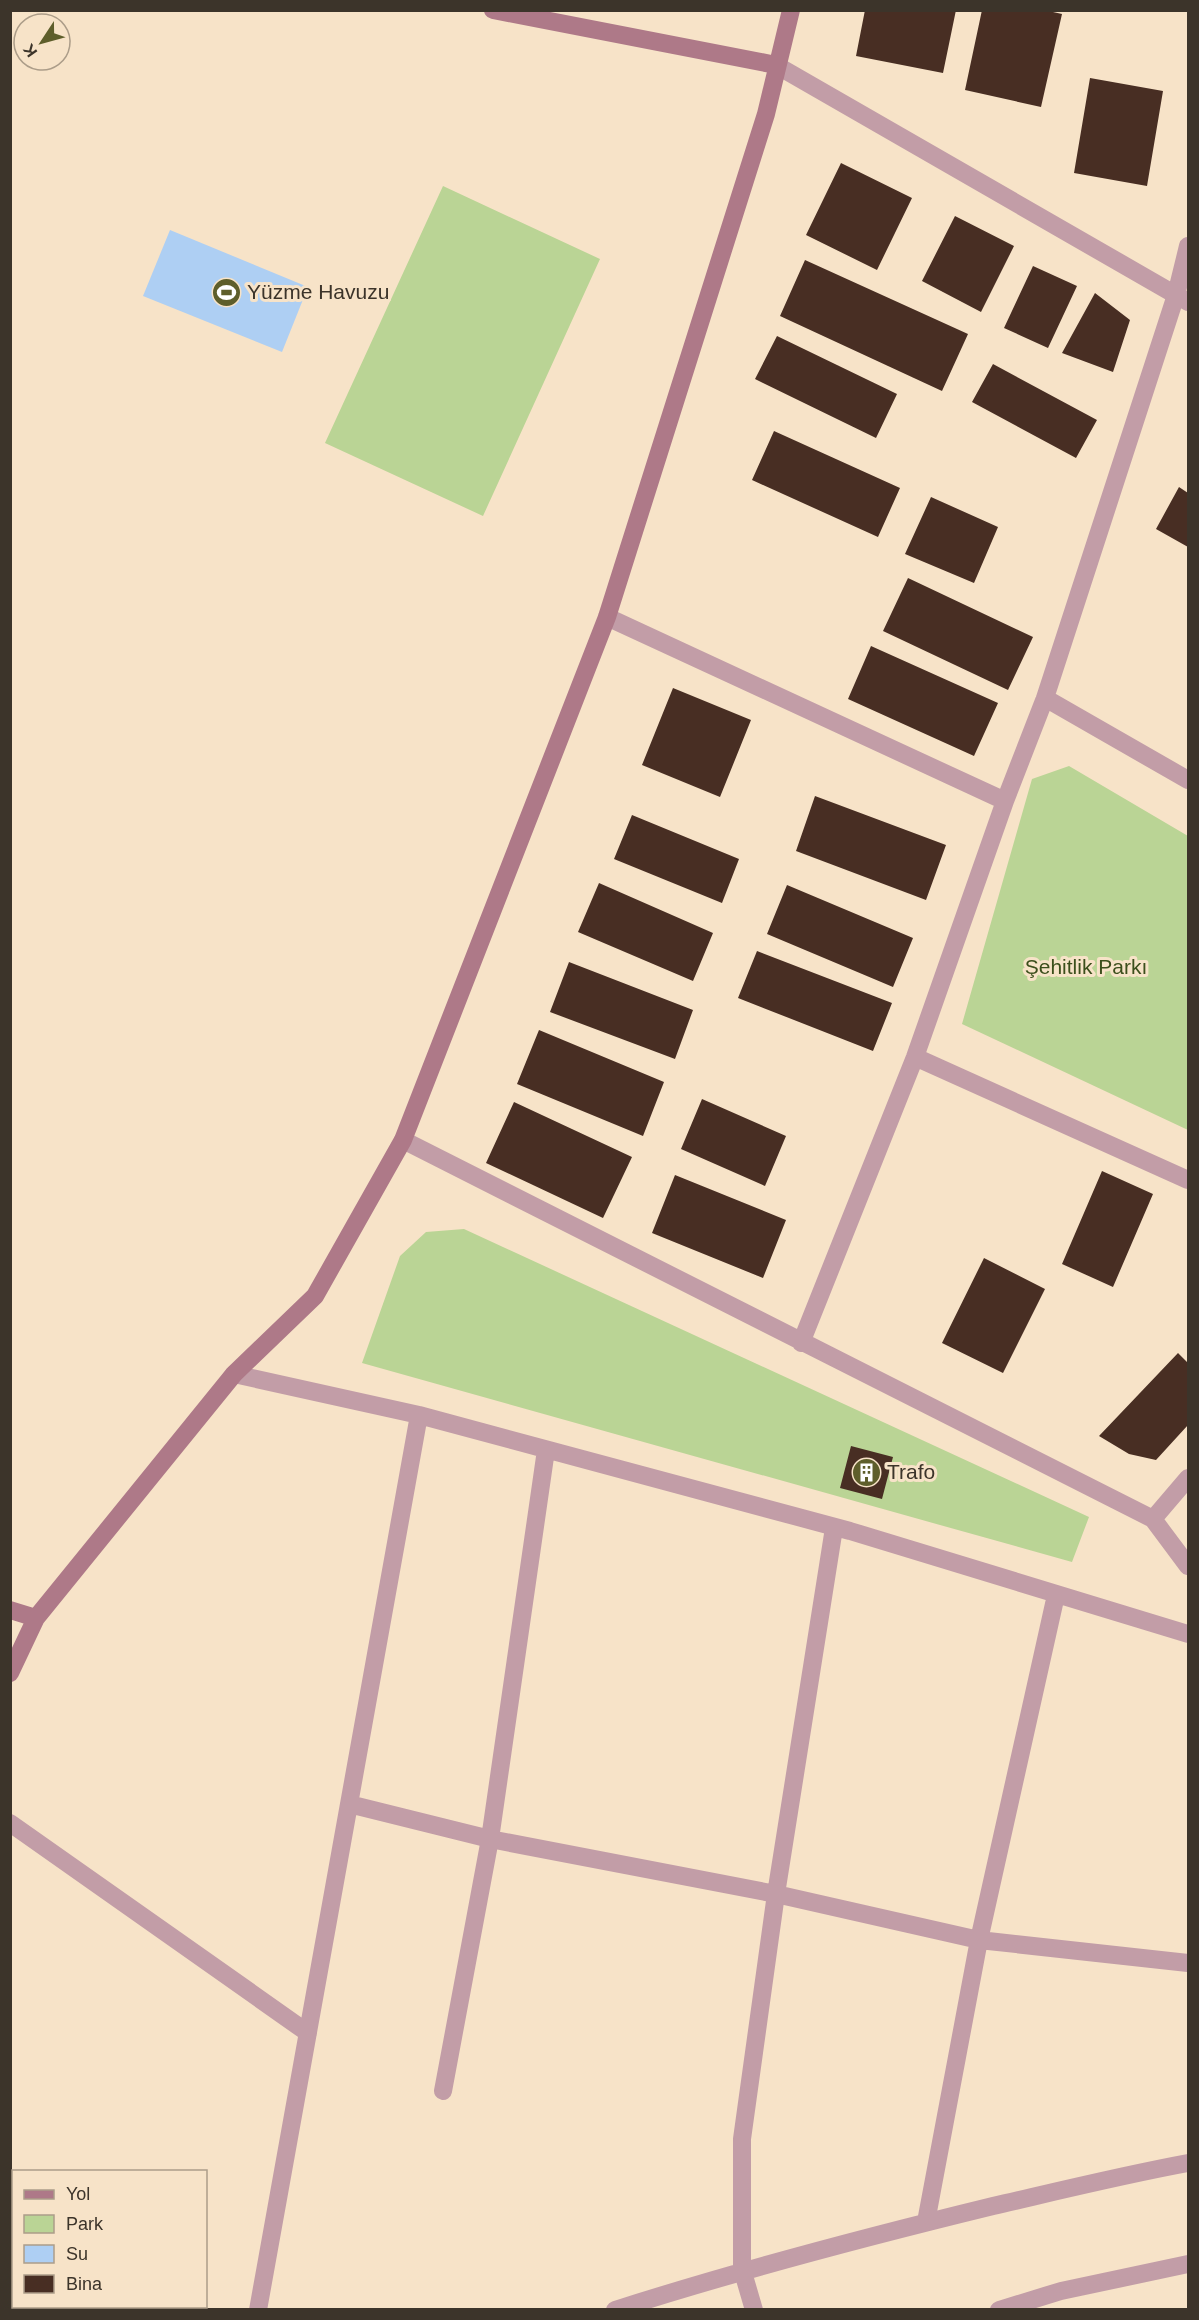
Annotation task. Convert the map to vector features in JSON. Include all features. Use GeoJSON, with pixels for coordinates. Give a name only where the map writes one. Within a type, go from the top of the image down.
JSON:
{"type":"FeatureCollection","features":[{"type":"Feature","properties":{"kind":"street"},"geometry":{"type":"LineString","coordinates":[[493,10],[776,65],[1182,298]]}},
{"type":"Feature","properties":{"kind":"street"},"geometry":{"type":"LineString","coordinates":[[10,1673],[36,1617],[234,1374],[315,1296],[403,1140],[607,617],[766,114],[791,10]]}},
{"type":"Feature","properties":{"kind":"street"},"geometry":{"type":"LineString","coordinates":[[801,1343],[915,1058],[1005,801],[1045,698],[1182,298],[1188,246]]}},
{"type":"Feature","properties":{"kind":"street"},"geometry":{"type":"LineString","coordinates":[[607,617],[1005,801]]}},
{"type":"Feature","properties":{"kind":"street"},"geometry":{"type":"LineString","coordinates":[[1045,698],[1188,780]]}},
{"type":"Feature","properties":{"kind":"street"},"geometry":{"type":"LineString","coordinates":[[915,1058],[1188,1180]]}},
{"type":"Feature","properties":{"kind":"street"},"geometry":{"type":"LineString","coordinates":[[403,1140],[1153,1519],[1188,1566]]}},
{"type":"Feature","properties":{"kind":"street"},"geometry":{"type":"LineString","coordinates":[[234,1374],[419,1415],[834,1528],[1188,1634]]}},
{"type":"Feature","properties":{"kind":"street"},"geometry":{"type":"LineString","coordinates":[[258,2310],[419,1415]]}},
{"type":"Feature","properties":{"kind":"street"},"geometry":{"type":"LineString","coordinates":[[443,2091],[490,1839],[546,1450]]}},
{"type":"Feature","properties":{"kind":"street"},"geometry":{"type":"LineString","coordinates":[[1153,1519],[1188,1478]]}},
{"type":"Feature","properties":{"kind":"street"},"geometry":{"type":"LineString","coordinates":[[754,2310],[742,2269],[742,2139],[776,1894],[834,1528]]}},
{"type":"Feature","properties":{"kind":"street"},"geometry":{"type":"LineString","coordinates":[[926,2222],[979,1940],[1056,1595]]}},
{"type":"Feature","properties":{"kind":"street"},"geometry":{"type":"LineString","coordinates":[[10,1610],[36,1617]]}},
{"type":"Feature","properties":{"kind":"street"},"geometry":{"type":"LineString","coordinates":[[349,1804],[490,1839],[776,1894],[979,1940],[1188,1963]]}},
{"type":"Feature","properties":{"kind":"street"},"geometry":{"type":"LineString","coordinates":[[10,1823],[308,2033]]}},
{"type":"Feature","properties":{"kind":"street"},"geometry":{"type":"LineString","coordinates":[[615,2310],[742,2269],[926,2222],[1134,2173],[1188,2163]]}},
{"type":"Feature","properties":{"kind":"street"},"geometry":{"type":"LineString","coordinates":[[999,2310],[1061,2291],[1188,2264]]}},
{"type":"Feature","properties":{"kind":"green space"},"geometry":{"type":"Polygon","coordinates":[[[443,186],[600,259],[483,516],[325,443],[443,186]]]}},
{"type":"Feature","properties":{"kind":"green space","name":"Şehitlik Parkı"},"geometry":{"type":"Polygon","coordinates":[[[1069,766],[1188,836],[1188,1130],[962,1024],[1032,779],[1069,766]]]}},
{"type":"Feature","properties":{"kind":"green space"},"geometry":{"type":"Polygon","coordinates":[[[464,1229],[1089,1517],[1072,1562],[362,1363],[400,1256],[426,1232],[464,1229]]]}},
{"type":"Feature","properties":{"kind":"water","name":"Yüzme Havuzu"},"geometry":{"type":"Polygon","coordinates":[[[170,230],[308,287],[282,352],[143,296],[170,230]]]}},
{"type":"Feature","properties":{"kind":"building"},"geometry":{"type":"Polygon","coordinates":[[[865,10],[956,10],[943,73],[856,56],[865,10]]]}},
{"type":"Feature","properties":{"kind":"building"},"geometry":{"type":"Polygon","coordinates":[[[982,10],[1044,10],[1062,14],[1041,107],[965,90],[982,10]]]}},
{"type":"Feature","properties":{"kind":"building"},"geometry":{"type":"Polygon","coordinates":[[[1090,78],[1163,91],[1147,186],[1074,173],[1090,78]]]}},
{"type":"Feature","properties":{"kind":"building"},"geometry":{"type":"Polygon","coordinates":[[[841,163],[912,198],[877,270],[806,235],[841,163]]]}},
{"type":"Feature","properties":{"kind":"building"},"geometry":{"type":"Polygon","coordinates":[[[955,216],[1014,246],[981,312],[922,281],[955,216]]]}},
{"type":"Feature","properties":{"kind":"building"},"geometry":{"type":"Polygon","coordinates":[[[805,260],[968,334],[942,391],[780,316],[805,260]]]}},
{"type":"Feature","properties":{"kind":"building"},"geometry":{"type":"Polygon","coordinates":[[[1033,266],[1077,286],[1048,348],[1004,328],[1033,266]]]}},
{"type":"Feature","properties":{"kind":"building"},"geometry":{"type":"Polygon","coordinates":[[[1095,293],[1130,320],[1113,372],[1062,353],[1095,293]]]}},
{"type":"Feature","properties":{"kind":"building"},"geometry":{"type":"Polygon","coordinates":[[[777,336],[897,394],[876,438],[755,379],[777,336]]]}},
{"type":"Feature","properties":{"kind":"building"},"geometry":{"type":"Polygon","coordinates":[[[993,364],[1097,420],[1076,458],[972,402],[993,364]]]}},
{"type":"Feature","properties":{"kind":"building"},"geometry":{"type":"Polygon","coordinates":[[[774,431],[900,488],[878,537],[752,480],[774,431]]]}},
{"type":"Feature","properties":{"kind":"building"},"geometry":{"type":"Polygon","coordinates":[[[1179,487],[1188,493],[1188,547],[1156,529],[1179,487]]]}},
{"type":"Feature","properties":{"kind":"building"},"geometry":{"type":"Polygon","coordinates":[[[931,497],[998,527],[974,583],[905,554],[931,497]]]}},
{"type":"Feature","properties":{"kind":"building"},"geometry":{"type":"Polygon","coordinates":[[[908,578],[1033,637],[1008,690],[883,631],[908,578]]]}},
{"type":"Feature","properties":{"kind":"building"},"geometry":{"type":"Polygon","coordinates":[[[871,646],[998,703],[974,756],[848,699],[871,646]]]}},
{"type":"Feature","properties":{"kind":"building"},"geometry":{"type":"Polygon","coordinates":[[[673,688],[751,720],[720,797],[642,765],[673,688]]]}},
{"type":"Feature","properties":{"kind":"building"},"geometry":{"type":"Polygon","coordinates":[[[815,796],[946,845],[926,900],[796,851],[815,796]]]}},
{"type":"Feature","properties":{"kind":"building"},"geometry":{"type":"Polygon","coordinates":[[[632,815],[739,859],[722,903],[614,859],[632,815]]]}},
{"type":"Feature","properties":{"kind":"building"},"geometry":{"type":"Polygon","coordinates":[[[599,883],[713,933],[693,981],[578,932],[599,883]]]}},
{"type":"Feature","properties":{"kind":"building"},"geometry":{"type":"Polygon","coordinates":[[[787,885],[913,938],[893,987],[767,934],[787,885]]]}},
{"type":"Feature","properties":{"kind":"building"},"geometry":{"type":"Polygon","coordinates":[[[757,951],[892,1003],[873,1051],[738,998],[757,951]]]}},
{"type":"Feature","properties":{"kind":"building"},"geometry":{"type":"Polygon","coordinates":[[[569,962],[693,1010],[675,1059],[550,1012],[569,962]]]}},
{"type":"Feature","properties":{"kind":"building"},"geometry":{"type":"Polygon","coordinates":[[[539,1030],[664,1082],[643,1136],[517,1084],[539,1030]]]}},
{"type":"Feature","properties":{"kind":"building"},"geometry":{"type":"Polygon","coordinates":[[[702,1099],[786,1136],[765,1186],[681,1149],[702,1099]]]}},
{"type":"Feature","properties":{"kind":"building"},"geometry":{"type":"Polygon","coordinates":[[[514,1102],[632,1157],[603,1218],[486,1163],[514,1102]]]}},
{"type":"Feature","properties":{"kind":"building"},"geometry":{"type":"Polygon","coordinates":[[[1102,1171],[1153,1194],[1113,1287],[1062,1264],[1102,1171]]]}},
{"type":"Feature","properties":{"kind":"building"},"geometry":{"type":"Polygon","coordinates":[[[675,1175],[786,1220],[763,1278],[652,1233],[675,1175]]]}},
{"type":"Feature","properties":{"kind":"building"},"geometry":{"type":"Polygon","coordinates":[[[984,1258],[1045,1289],[1003,1373],[942,1343],[984,1258]]]}},
{"type":"Feature","properties":{"kind":"building"},"geometry":{"type":"Polygon","coordinates":[[[1178,1353],[1188,1363],[1188,1425],[1156,1460],[1129,1454],[1099,1436],[1178,1353]]]}},
{"type":"Feature","properties":{"kind":"building","name":"Trafo"},"geometry":{"type":"Polygon","coordinates":[[[851,1446],[893,1457],[882,1499],[840,1488],[851,1446]]]}},
{"type":"Feature","properties":{"kind":"place","name":"Yüzme Havuzu"},"geometry":{"type":"Point","coordinates":[226,292]}},
{"type":"Feature","properties":{"kind":"place","name":"Trafo"},"geometry":{"type":"Point","coordinates":[866,1472]}}]}
